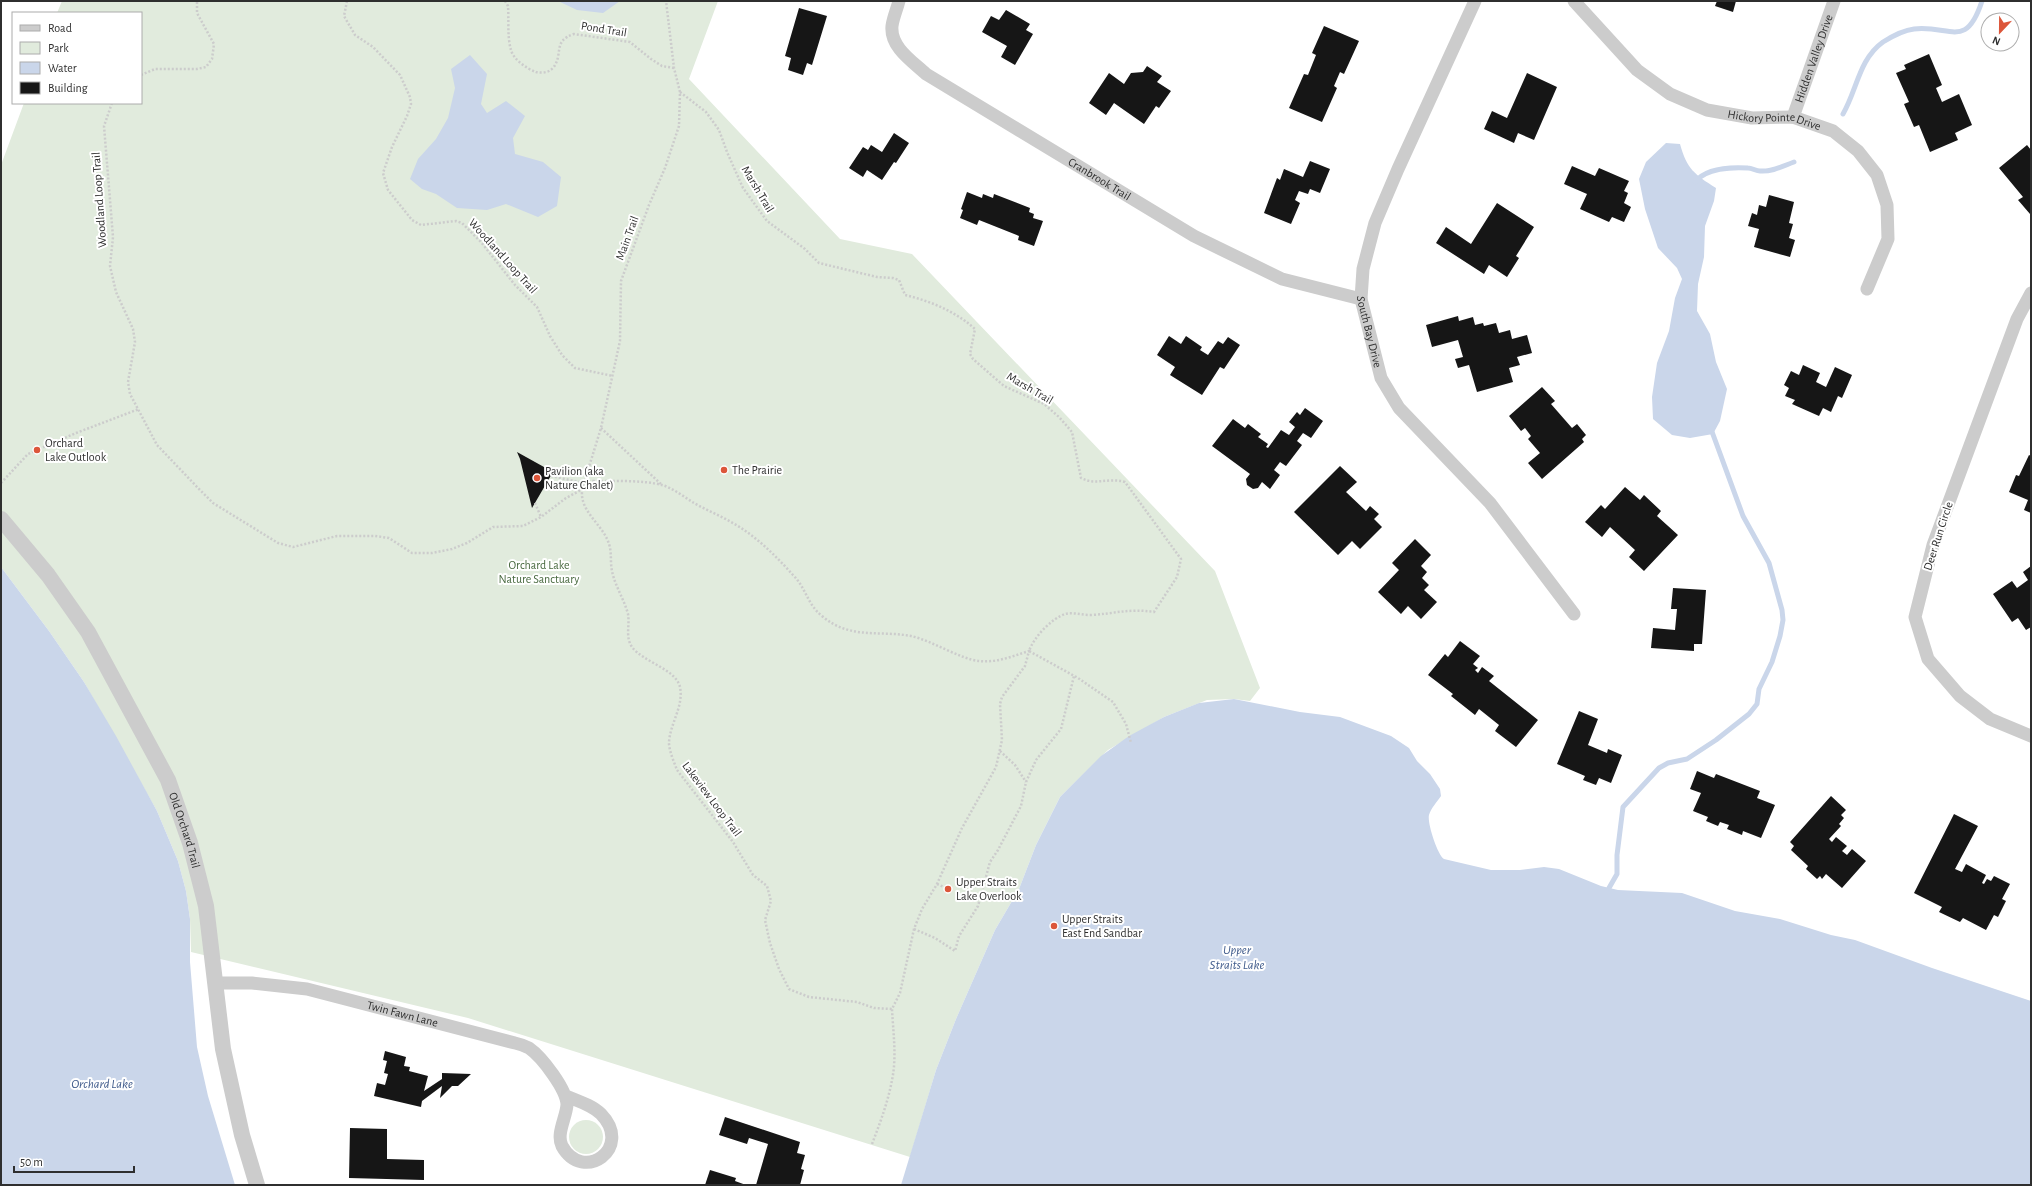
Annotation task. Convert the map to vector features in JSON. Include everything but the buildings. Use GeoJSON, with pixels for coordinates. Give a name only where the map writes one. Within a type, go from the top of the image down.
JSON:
{"type":"FeatureCollection","features":[{"type":"Feature","properties":{"kind":"street","name":"Cranbrook Trail"},"geometry":{"type":"LineString","coordinates":[[899,1],[892,27],[895,42],[903,53],[926,74],[1194,236],[1282,279],[1361,299]]}},
{"type":"Feature","properties":{"kind":"street","name":"South Bay Drive"},"geometry":{"type":"LineString","coordinates":[[1475,1],[1406,150],[1375,223],[1363,269],[1361,299],[1381,378],[1399,408],[1490,503],[1574,614]]}},
{"type":"Feature","properties":{"kind":"street","name":"Hickory Pointe Drive"},"geometry":{"type":"LineString","coordinates":[[1574,1],[1637,70],[1670,94],[1707,110],[1752,118],[1793,117],[1833,131],[1858,151],[1877,176],[1887,205],[1888,239],[1867,289]]}},
{"type":"Feature","properties":{"kind":"street","name":"Hidden Valley Drive"},"geometry":{"type":"LineString","coordinates":[[1793,117],[1834,1]]}},
{"type":"Feature","properties":{"kind":"street","name":"Deer Run Circle"},"geometry":{"type":"LineString","coordinates":[[2031,293],[2017,320],[1933,545],[1915,618],[1928,658],[1960,696],[1990,719],[2031,736]]}},
{"type":"Feature","properties":{"kind":"street","name":"Old Orchard Trail"},"geometry":{"type":"LineString","coordinates":[[1,519],[48,575],[88,632],[168,780],[190,843],[206,906],[222,1049],[242,1135],[257,1185]]}},
{"type":"Feature","properties":{"kind":"street","name":"Twin Fawn Lane"},"geometry":{"type":"LineString","coordinates":[[215,983],[252,983],[307,989],[530,1048],[548,1068],[566,1096],[567,1106],[561,1143],[566,1153],[575,1160],[585,1163],[595,1162],[605,1154],[611,1144],[612,1133],[609,1124],[600,1114],[566,1096]]}},
{"type":"Feature","properties":{"kind":"path"},"geometry":{"type":"LineString","coordinates":[[142,75],[155,69],[197,69],[206,67],[212,59],[214,44],[197,13],[197,1]]}},
{"type":"Feature","properties":{"kind":"path","name":"Woodland Loop Trail"},"geometry":{"type":"LineString","coordinates":[[347,1],[344,16],[355,35],[374,47],[387,60],[400,75],[410,97],[411,104],[407,116],[392,147],[383,173],[388,190],[412,220],[421,225],[456,220],[462,223],[481,242],[515,285],[537,307],[550,336],[562,355],[575,368],[613,376]]}},
{"type":"Feature","properties":{"kind":"path","name":"Pond Trail"},"geometry":{"type":"LineString","coordinates":[[505,1],[508,6],[511,50],[519,61],[532,70],[541,73],[549,71],[555,63],[561,42],[566,36],[574,34],[630,42],[651,60],[662,66],[674,68]]}},
{"type":"Feature","properties":{"kind":"path","name":"Main Trail"},"geometry":{"type":"LineString","coordinates":[[584,483],[601,428],[620,341],[621,282],[680,126],[680,92],[674,68],[666,1]]}},
{"type":"Feature","properties":{"kind":"path","name":"Marsh Trail"},"geometry":{"type":"LineString","coordinates":[[680,92],[706,112],[719,130],[726,152],[744,188],[767,221],[805,249],[819,263],[877,277],[894,278],[899,280],[905,295],[925,300],[966,321],[975,329],[970,354],[973,358],[1004,386],[1044,404],[1059,417],[1072,432],[1081,478],[1090,483],[1110,480],[1125,482],[1181,558],[1177,577],[1154,612],[1136,609],[1088,615],[1073,613],[1064,615],[1033,641],[1029,651]]}},
{"type":"Feature","properties":{"kind":"path","name":"Woodland Loop Trail"},"geometry":{"type":"LineString","coordinates":[[112,104],[104,126],[113,238],[110,266],[116,292],[133,329],[135,342],[128,382],[130,394],[157,445],[213,503],[278,543],[287,546],[336,536],[375,536],[389,538],[412,553],[432,553],[452,549],[467,543],[493,527],[523,526],[542,517],[566,498],[581,490]]}},
{"type":"Feature","properties":{"kind":"path"},"geometry":{"type":"LineString","coordinates":[[1,483],[28,454],[76,433],[139,409]]}},
{"type":"Feature","properties":{"kind":"path"},"geometry":{"type":"LineString","coordinates":[[601,428],[663,485],[732,522],[756,538],[800,581],[808,602],[822,617],[846,629],[872,634],[912,636],[942,646],[978,661],[997,661],[1029,651],[1074,676],[1113,702],[1126,724],[1131,743]]}},
{"type":"Feature","properties":{"kind":"path"},"geometry":{"type":"LineString","coordinates":[[551,476],[584,483],[613,481],[663,485]]}},
{"type":"Feature","properties":{"kind":"path"},"geometry":{"type":"LineString","coordinates":[[581,490],[584,483]]}},
{"type":"Feature","properties":{"kind":"path","name":"Lakeview Loop Trail"},"geometry":{"type":"LineString","coordinates":[[581,490],[587,514],[609,543],[612,571],[628,615],[628,634],[632,646],[648,660],[673,676],[680,687],[680,701],[669,744],[677,770],[733,842],[753,875],[767,886],[770,893],[771,901],[765,920],[770,943],[785,984],[794,992],[809,997],[857,1002],[874,1008],[892,1009]]}},
{"type":"Feature","properties":{"kind":"path"},"geometry":{"type":"LineString","coordinates":[[535,503],[542,517]]}},
{"type":"Feature","properties":{"kind":"path"},"geometry":{"type":"LineString","coordinates":[[872,1144],[881,1122],[893,1078],[894,1036],[892,1009],[900,993],[914,929],[922,909],[937,884],[962,828],[996,767],[1002,740],[1000,704],[1002,697],[1024,666],[1029,651]]}},
{"type":"Feature","properties":{"kind":"path"},"geometry":{"type":"LineString","coordinates":[[914,929],[935,938],[955,951],[959,936],[978,906],[990,862],[1021,806],[1026,782],[1036,760],[1061,729],[1074,676]]}},
{"type":"Feature","properties":{"kind":"path"},"geometry":{"type":"LineString","coordinates":[[1000,751],[1015,765],[1026,782]]}},
{"type":"Feature","properties":{"kind":"path"},"geometry":{"type":"LineString","coordinates":[[937,884],[948,889]]}},
{"type":"Feature","properties":{"kind":"green space","name":"Orchard Lake Nature Sanctuary"},"geometry":{"type":"Polygon","coordinates":[[[62,1],[718,1],[689,79],[840,239],[912,254],[1215,571],[1260,688],[1250,701],[1234,699],[1207,700],[1164,717],[1108,750],[1060,797],[1036,845],[1019,889],[995,930],[956,1019],[936,1070],[910,1157],[468,1018],[191,952],[190,919],[186,891],[178,861],[157,811],[84,682],[49,631],[1,567],[1,165],[24,104],[142,104],[142,12],[57,12],[62,1]]]}},
{"type":"Feature","properties":{"kind":"green space"},"geometry":{"type":"Polygon","coordinates":[[[583,1120],[589,1120],[593,1121],[600,1127],[603,1137],[602,1144],[596,1151],[589,1154],[583,1154],[579,1153],[572,1147],[569,1140],[569,1134],[570,1130],[576,1123],[583,1120]]]}},
{"type":"Feature","properties":{"kind":"water"},"geometry":{"type":"Polygon","coordinates":[[[558,1],[620,1],[603,13],[577,10],[558,1]]]}},
{"type":"Feature","properties":{"kind":"water"},"geometry":{"type":"Polygon","coordinates":[[[470,55],[487,74],[481,104],[487,113],[506,101],[525,116],[513,138],[515,154],[543,162],[561,177],[557,206],[538,217],[506,204],[487,210],[457,208],[436,194],[422,189],[410,179],[418,159],[436,139],[448,118],[455,88],[451,69],[470,55]]]}},
{"type":"Feature","properties":{"kind":"water"},"geometry":{"type":"Polygon","coordinates":[[[1666,143],[1680,144],[1685,159],[1692,170],[1716,188],[1714,201],[1705,226],[1704,257],[1698,284],[1697,311],[1710,334],[1716,362],[1727,389],[1720,421],[1713,434],[1690,438],[1672,435],[1653,419],[1652,397],[1657,363],[1669,331],[1675,298],[1682,279],[1677,268],[1658,248],[1645,209],[1639,179],[1646,162],[1666,143]]]}},
{"type":"Feature","properties":{"kind":"water","name":"Orchard Lake"},"geometry":{"type":"Polygon","coordinates":[[[1,567],[49,631],[84,682],[116,736],[157,811],[178,861],[186,891],[190,919],[190,962],[197,1047],[208,1096],[235,1185],[1,1185],[1,567]]]}},
{"type":"Feature","properties":{"kind":"water","name":"Upper Straits Lake"},"geometry":{"type":"Polygon","coordinates":[[[1234,699],[1300,712],[1340,717],[1391,736],[1409,748],[1417,761],[1430,774],[1440,789],[1441,796],[1431,810],[1429,819],[1431,831],[1438,851],[1444,859],[1491,870],[1520,870],[1544,867],[1559,869],[1601,886],[1618,890],[1682,893],[1735,911],[1780,919],[1831,935],[1855,940],[1932,968],[2031,1001],[2031,1185],[901,1185],[936,1070],[956,1019],[995,930],[1019,889],[1036,845],[1060,797],[1101,756],[1129,736],[1164,717],[1199,703],[1234,699]]]}},
{"type":"Feature","properties":{"kind":"waterway"},"geometry":{"type":"LineString","coordinates":[[1843,114],[1863,66],[1875,49],[1883,42],[1898,34],[1914,29],[1956,32],[1963,30],[1970,25],[1976,16],[1982,1]]}},
{"type":"Feature","properties":{"kind":"waterway"},"geometry":{"type":"LineString","coordinates":[[1695,182],[1700,177],[1720,169],[1750,168],[1758,171],[1769,171],[1794,162]]}},
{"type":"Feature","properties":{"kind":"waterway"},"geometry":{"type":"LineString","coordinates":[[1609,888],[1617,874],[1617,855],[1623,807],[1659,768],[1668,763],[1687,759],[1716,740],[1749,714],[1757,704],[1759,689],[1772,662],[1780,636],[1783,620],[1782,610],[1769,563],[1743,516],[1711,429]]}},
{"type":"Feature","properties":{"kind":"place","name":"Orchard Lake Outlook"},"geometry":{"type":"Point","coordinates":[37,450]}},
{"type":"Feature","properties":{"kind":"place","name":"The Prairie"},"geometry":{"type":"Point","coordinates":[724,470]}},
{"type":"Feature","properties":{"kind":"place","name":"Pavilion (aka Nature Chalet)"},"geometry":{"type":"Point","coordinates":[537,478]}},
{"type":"Feature","properties":{"kind":"place","name":"Upper Straits Lake Overlook"},"geometry":{"type":"Point","coordinates":[948,889]}},
{"type":"Feature","properties":{"kind":"place","name":"Upper Straits East End Sandbar"},"geometry":{"type":"Point","coordinates":[1054,926]}}]}
